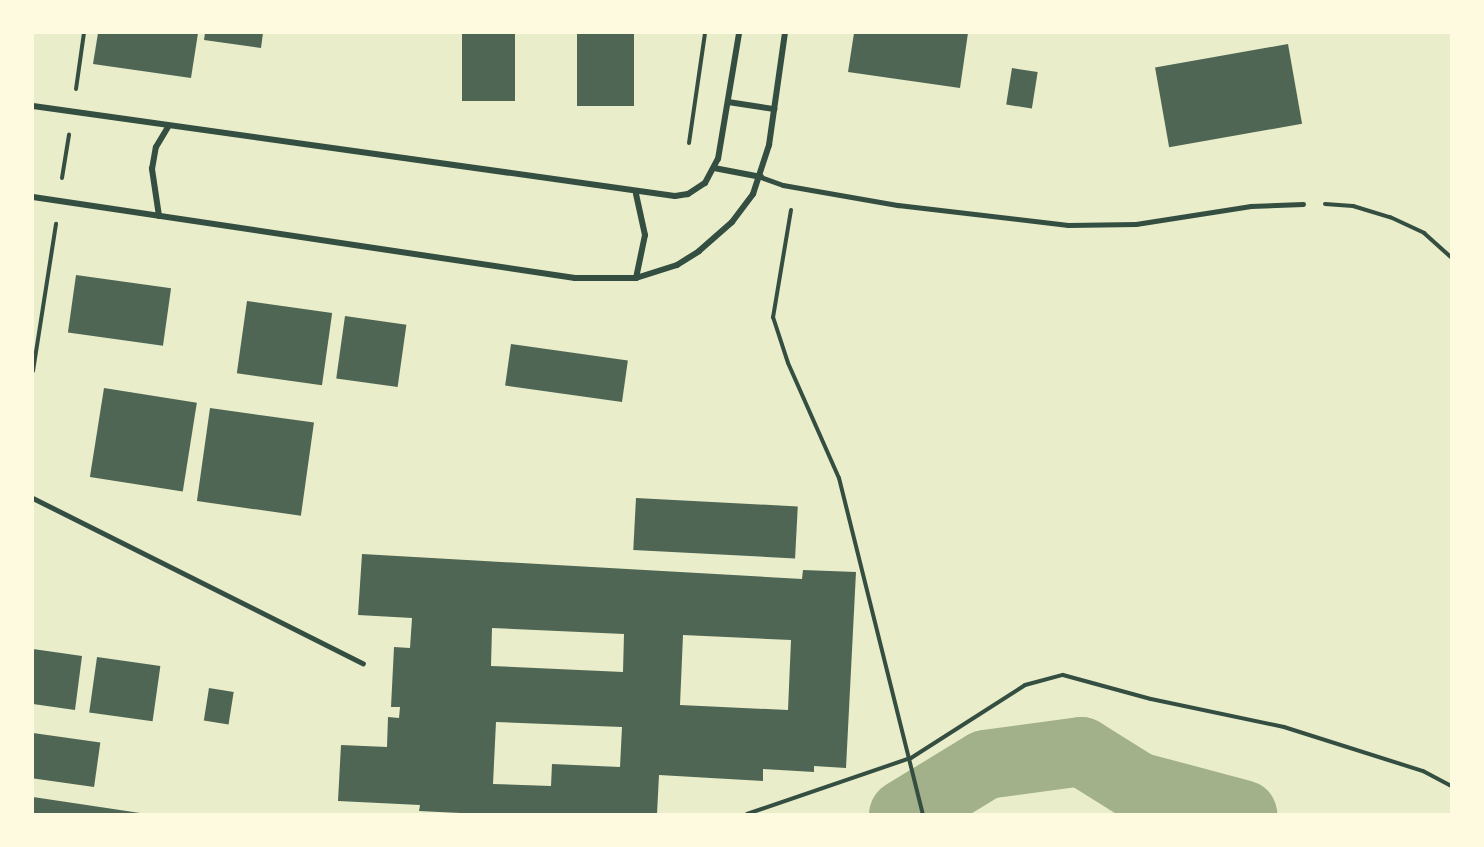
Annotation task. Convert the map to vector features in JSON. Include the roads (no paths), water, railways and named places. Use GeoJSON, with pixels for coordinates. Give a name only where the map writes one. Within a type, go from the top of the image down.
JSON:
{"type":"FeatureCollection","features":[{"type":"Feature","properties":{"kind":"street"},"geometry":{"type":"LineString","coordinates":[[33,106],[636,194],[688,194],[705,183],[714,168],[722,145],[739,33]]}},
{"type":"Feature","properties":{"kind":"street"},"geometry":{"type":"LineString","coordinates":[[33,197],[575,278],[636,278],[677,265],[718,237],[746,206],[761,177],[785,33]]}},
{"type":"Feature","properties":{"kind":"street"},"geometry":{"type":"LineString","coordinates":[[728,102],[774,109]]}},
{"type":"Feature","properties":{"kind":"street"},"geometry":{"type":"LineString","coordinates":[[159,216],[152,169],[156,147],[168,127]]}},
{"type":"Feature","properties":{"kind":"street"},"geometry":{"type":"LineString","coordinates":[[714,168],[761,177]]}},
{"type":"Feature","properties":{"kind":"street"},"geometry":{"type":"LineString","coordinates":[[636,194],[645,235],[636,278]]}},
{"type":"Feature","properties":{"kind":"lane"},"geometry":{"type":"LineString","coordinates":[[761,177],[795,186],[946,212],[1068,225],[1136,224],[1251,206],[1303,204]]}},
{"type":"Feature","properties":{"kind":"lane"},"geometry":{"type":"LineString","coordinates":[[33,498],[363,663]]}},
{"type":"Feature","properties":{"kind":"waterway"},"geometry":{"type":"LineString","coordinates":[[903,814],[985,764],[1081,751],[1137,786],[1242,814]]}}]}
